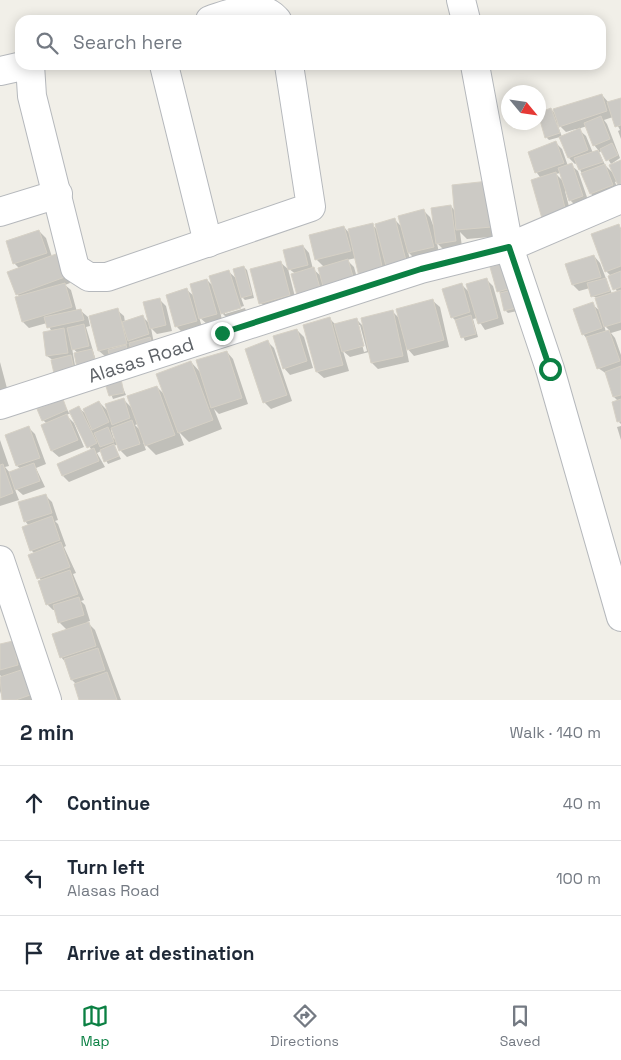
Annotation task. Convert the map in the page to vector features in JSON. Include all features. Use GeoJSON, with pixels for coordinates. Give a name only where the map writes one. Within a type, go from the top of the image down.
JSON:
{"type":"FeatureCollection","features":[{"type":"Feature","properties":{"kind":"street"},"geometry":{"type":"LineString","coordinates":[[461,0],[465,15]]}},
{"type":"Feature","properties":{"kind":"street"},"geometry":{"type":"LineString","coordinates":[[226,15],[254,6],[275,10]]}},
{"type":"Feature","properties":{"kind":"street"},"geometry":{"type":"LineString","coordinates":[[0,71],[15,68]]}},
{"type":"Feature","properties":{"kind":"street"},"geometry":{"type":"LineString","coordinates":[[29,70],[32,96],[75,268],[89,277],[107,277],[311,207],[290,70]]}},
{"type":"Feature","properties":{"kind":"street"},"geometry":{"type":"LineString","coordinates":[[165,70],[208,243]]}},
{"type":"Feature","properties":{"kind":"street"},"geometry":{"type":"LineString","coordinates":[[476,70],[509,247],[550,369],[621,617]]}},
{"type":"Feature","properties":{"kind":"street"},"geometry":{"type":"LineString","coordinates":[[0,212],[58,194]]}},
{"type":"Feature","properties":{"kind":"street","name":"Alasas Road"},"geometry":{"type":"LineString","coordinates":[[0,405],[421,269],[509,247],[621,198]]}},
{"type":"Feature","properties":{"kind":"street"},"geometry":{"type":"LineString","coordinates":[[0,560],[47,700]]}},
{"type":"Feature","properties":{"kind":"building"},"geometry":{"type":"Polygon","coordinates":[[[602,94],[607,111],[559,127],[553,109],[602,94]]]}},
{"type":"Feature","properties":{"kind":"building"},"geometry":{"type":"Polygon","coordinates":[[[621,98],[621,125],[615,127],[607,102],[621,98]]]}},
{"type":"Feature","properties":{"kind":"building"},"geometry":{"type":"Polygon","coordinates":[[[551,108],[560,133],[545,138],[543,130],[546,130],[546,110],[551,108]]]}},
{"type":"Feature","properties":{"kind":"building"},"geometry":{"type":"Polygon","coordinates":[[[601,116],[610,139],[593,146],[584,123],[601,116]]]}},
{"type":"Feature","properties":{"kind":"building"},"geometry":{"type":"Polygon","coordinates":[[[580,128],[588,150],[568,158],[559,137],[580,128]]]}},
{"type":"Feature","properties":{"kind":"building"},"geometry":{"type":"Polygon","coordinates":[[[556,141],[564,163],[535,173],[528,152],[556,141]]]}},
{"type":"Feature","properties":{"kind":"building"},"geometry":{"type":"Polygon","coordinates":[[[612,143],[618,155],[606,161],[600,149],[612,143]]]}},
{"type":"Feature","properties":{"kind":"building"},"geometry":{"type":"Polygon","coordinates":[[[598,150],[603,162],[579,170],[574,158],[598,150]]]}},
{"type":"Feature","properties":{"kind":"building"},"geometry":{"type":"Polygon","coordinates":[[[621,160],[621,192],[609,165],[621,160]]]}},
{"type":"Feature","properties":{"kind":"building"},"geometry":{"type":"Polygon","coordinates":[[[572,163],[583,196],[569,201],[558,168],[572,163]]]}},
{"type":"Feature","properties":{"kind":"building"},"geometry":{"type":"Polygon","coordinates":[[[605,164],[613,185],[590,194],[581,173],[605,164]]]}},
{"type":"Feature","properties":{"kind":"building"},"geometry":{"type":"Polygon","coordinates":[[[556,172],[567,216],[543,222],[531,180],[556,172]]]}},
{"type":"Feature","properties":{"kind":"building"},"geometry":{"type":"Polygon","coordinates":[[[489,181],[492,227],[456,230],[452,185],[489,181]]]}},
{"type":"Feature","properties":{"kind":"building"},"geometry":{"type":"Polygon","coordinates":[[[451,205],[456,241],[436,244],[431,208],[451,205]]]}},
{"type":"Feature","properties":{"kind":"building"},"geometry":{"type":"Polygon","coordinates":[[[424,209],[434,247],[408,253],[398,216],[424,209]]]}},
{"type":"Feature","properties":{"kind":"building"},"geometry":{"type":"Polygon","coordinates":[[[395,218],[408,268],[388,274],[375,224],[395,218]]]}},
{"type":"Feature","properties":{"kind":"building"},"geometry":{"type":"Polygon","coordinates":[[[373,223],[384,276],[360,281],[348,229],[373,223]]]}},
{"type":"Feature","properties":{"kind":"building"},"geometry":{"type":"Polygon","coordinates":[[[619,224],[621,231],[621,266],[605,272],[591,234],[619,224]]]}},
{"type":"Feature","properties":{"kind":"building"},"geometry":{"type":"Polygon","coordinates":[[[344,226],[351,251],[315,260],[309,235],[344,226]]]}},
{"type":"Feature","properties":{"kind":"building"},"geometry":{"type":"Polygon","coordinates":[[[39,230],[47,253],[13,264],[6,241],[39,230]]]}},
{"type":"Feature","properties":{"kind":"building"},"geometry":{"type":"Polygon","coordinates":[[[303,245],[308,265],[288,270],[283,250],[303,245]]]}},
{"type":"Feature","properties":{"kind":"building"},"geometry":{"type":"Polygon","coordinates":[[[56,254],[65,277],[16,295],[7,272],[56,254]]]}},
{"type":"Feature","properties":{"kind":"building"},"geometry":{"type":"Polygon","coordinates":[[[594,255],[601,277],[572,285],[565,264],[594,255]]]}},
{"type":"Feature","properties":{"kind":"building"},"geometry":{"type":"Polygon","coordinates":[[[348,259],[356,287],[326,297],[318,268],[348,259]]]}},
{"type":"Feature","properties":{"kind":"building"},"geometry":{"type":"Polygon","coordinates":[[[281,261],[290,295],[259,304],[250,269],[281,261]]]}},
{"type":"Feature","properties":{"kind":"building"},"geometry":{"type":"Polygon","coordinates":[[[508,262],[515,287],[497,292],[490,267],[508,262]]]}},
{"type":"Feature","properties":{"kind":"building"},"geometry":{"type":"Polygon","coordinates":[[[244,266],[252,295],[241,298],[233,269],[244,266]]]}},
{"type":"Feature","properties":{"kind":"building"},"geometry":{"type":"Polygon","coordinates":[[[314,267],[322,295],[299,302],[291,274],[314,267]]]}},
{"type":"Feature","properties":{"kind":"building"},"geometry":{"type":"Polygon","coordinates":[[[229,270],[241,308],[221,314],[209,276],[229,270]]]}},
{"type":"Feature","properties":{"kind":"building"},"geometry":{"type":"Polygon","coordinates":[[[621,271],[621,287],[613,290],[608,276],[621,271]]]}},
{"type":"Feature","properties":{"kind":"building"},"geometry":{"type":"Polygon","coordinates":[[[487,278],[498,318],[478,324],[466,284],[487,278]]]}},
{"type":"Feature","properties":{"kind":"building"},"geometry":{"type":"Polygon","coordinates":[[[606,278],[610,291],[591,297],[587,283],[606,278]]]}},
{"type":"Feature","properties":{"kind":"building"},"geometry":{"type":"Polygon","coordinates":[[[207,279],[217,314],[199,319],[190,284],[207,279]]]}},
{"type":"Feature","properties":{"kind":"building"},"geometry":{"type":"Polygon","coordinates":[[[65,283],[72,307],[22,322],[15,297],[65,283]]]}},
{"type":"Feature","properties":{"kind":"building"},"geometry":{"type":"Polygon","coordinates":[[[462,283],[470,312],[451,318],[442,289],[462,283]]]}},
{"type":"Feature","properties":{"kind":"building"},"geometry":{"type":"Polygon","coordinates":[[[187,288],[197,321],[175,327],[166,295],[187,288]]]}},
{"type":"Feature","properties":{"kind":"building"},"geometry":{"type":"Polygon","coordinates":[[[516,289],[520,307],[504,311],[500,293],[516,289]]]}},
{"type":"Feature","properties":{"kind":"building"},"geometry":{"type":"Polygon","coordinates":[[[621,290],[621,322],[604,327],[595,298],[621,290]]]}},
{"type":"Feature","properties":{"kind":"building"},"geometry":{"type":"Polygon","coordinates":[[[160,298],[166,325],[150,329],[143,302],[160,298]]]}},
{"type":"Feature","properties":{"kind":"building"},"geometry":{"type":"Polygon","coordinates":[[[433,299],[444,340],[407,350],[396,309],[433,299]]]}},
{"type":"Feature","properties":{"kind":"building"},"geometry":{"type":"Polygon","coordinates":[[[593,302],[602,328],[582,335],[573,309],[593,302]]]}},
{"type":"Feature","properties":{"kind":"building"},"geometry":{"type":"Polygon","coordinates":[[[118,308],[127,344],[98,351],[89,316],[118,308]]]}},
{"type":"Feature","properties":{"kind":"building"},"geometry":{"type":"Polygon","coordinates":[[[81,309],[84,320],[47,328],[44,317],[81,309]]]}},
{"type":"Feature","properties":{"kind":"building"},"geometry":{"type":"Polygon","coordinates":[[[393,310],[403,356],[371,363],[361,318],[393,310]]]}},
{"type":"Feature","properties":{"kind":"building"},"geometry":{"type":"Polygon","coordinates":[[[143,315],[149,334],[128,341],[122,322],[143,315]]]}},
{"type":"Feature","properties":{"kind":"building"},"geometry":{"type":"Polygon","coordinates":[[[471,315],[476,334],[461,338],[455,320],[471,315]]]}},
{"type":"Feature","properties":{"kind":"building"},"geometry":{"type":"Polygon","coordinates":[[[330,317],[343,365],[316,372],[303,325],[330,317]]]}},
{"type":"Feature","properties":{"kind":"building"},"geometry":{"type":"Polygon","coordinates":[[[357,318],[364,346],[342,352],[334,324],[357,318]]]}},
{"type":"Feature","properties":{"kind":"building"},"geometry":{"type":"Polygon","coordinates":[[[84,324],[89,346],[72,350],[67,328],[84,324]]]}},
{"type":"Feature","properties":{"kind":"building"},"geometry":{"type":"Polygon","coordinates":[[[64,328],[68,353],[46,356],[43,332],[64,328]]]}},
{"type":"Feature","properties":{"kind":"building"},"geometry":{"type":"Polygon","coordinates":[[[297,329],[307,361],[283,369],[273,336],[297,329]]]}},
{"type":"Feature","properties":{"kind":"building"},"geometry":{"type":"Polygon","coordinates":[[[609,330],[620,361],[597,369],[586,337],[609,330]]]}},
{"type":"Feature","properties":{"kind":"building"},"geometry":{"type":"Polygon","coordinates":[[[150,337],[154,351],[133,357],[129,343],[150,337]]]}},
{"type":"Feature","properties":{"kind":"building"},"geometry":{"type":"Polygon","coordinates":[[[268,340],[287,395],[263,403],[245,349],[268,340]]]}},
{"type":"Feature","properties":{"kind":"building"},"geometry":{"type":"Polygon","coordinates":[[[126,345],[130,359],[112,364],[108,350],[126,345]]]}},
{"type":"Feature","properties":{"kind":"building"},"geometry":{"type":"Polygon","coordinates":[[[92,349],[97,368],[78,373],[74,353],[92,349]]]}},
{"type":"Feature","properties":{"kind":"building"},"geometry":{"type":"Polygon","coordinates":[[[227,351],[242,398],[211,408],[196,360],[227,351]]]}},
{"type":"Feature","properties":{"kind":"building"},"geometry":{"type":"Polygon","coordinates":[[[71,355],[75,374],[55,378],[51,360],[71,355]]]}},
{"type":"Feature","properties":{"kind":"building"},"geometry":{"type":"Polygon","coordinates":[[[191,361],[213,420],[178,433],[156,374],[191,361]]]}},
{"type":"Feature","properties":{"kind":"building"},"geometry":{"type":"Polygon","coordinates":[[[621,366],[621,395],[613,397],[605,372],[621,366]]]}},
{"type":"Feature","properties":{"kind":"building"},"geometry":{"type":"Polygon","coordinates":[[[121,379],[124,393],[109,396],[105,383],[121,379]]]}},
{"type":"Feature","properties":{"kind":"building"},"geometry":{"type":"Polygon","coordinates":[[[157,386],[175,435],[145,446],[127,396],[157,386]]]}},
{"type":"Feature","properties":{"kind":"building"},"geometry":{"type":"Polygon","coordinates":[[[124,398],[130,418],[112,425],[105,404],[124,398]]]}},
{"type":"Feature","properties":{"kind":"building"},"geometry":{"type":"Polygon","coordinates":[[[63,399],[67,410],[42,421],[37,409],[63,399]]]}},
{"type":"Feature","properties":{"kind":"building"},"geometry":{"type":"Polygon","coordinates":[[[621,399],[621,421],[617,422],[612,402],[621,399]]]}},
{"type":"Feature","properties":{"kind":"building"},"geometry":{"type":"Polygon","coordinates":[[[99,401],[109,422],[92,430],[83,409],[99,401]]]}},
{"type":"Feature","properties":{"kind":"building"},"geometry":{"type":"Polygon","coordinates":[[[79,406],[97,443],[87,448],[69,411],[79,406]]]}},
{"type":"Feature","properties":{"kind":"building"},"geometry":{"type":"Polygon","coordinates":[[[67,414],[78,440],[51,451],[41,425],[67,414]]]}},
{"type":"Feature","properties":{"kind":"building"},"geometry":{"type":"Polygon","coordinates":[[[132,420],[140,444],[119,451],[111,428],[132,420]]]}},
{"type":"Feature","properties":{"kind":"building"},"geometry":{"type":"Polygon","coordinates":[[[29,426],[40,458],[16,466],[5,435],[29,426]]]}},
{"type":"Feature","properties":{"kind":"building"},"geometry":{"type":"Polygon","coordinates":[[[108,427],[114,442],[100,447],[94,433],[108,427]]]}},
{"type":"Feature","properties":{"kind":"building"},"geometry":{"type":"Polygon","coordinates":[[[114,444],[119,456],[104,462],[100,450],[114,444]]]}},
{"type":"Feature","properties":{"kind":"building"},"geometry":{"type":"Polygon","coordinates":[[[94,448],[99,461],[62,476],[57,464],[94,448]]]}},
{"type":"Feature","properties":{"kind":"building"},"geometry":{"type":"Polygon","coordinates":[[[34,463],[40,481],[15,490],[9,472],[34,463]]]}},
{"type":"Feature","properties":{"kind":"building"},"geometry":{"type":"Polygon","coordinates":[[[3,464],[13,493],[0,498],[0,465],[3,464]]]}},
{"type":"Feature","properties":{"kind":"building"},"geometry":{"type":"Polygon","coordinates":[[[46,494],[52,513],[24,522],[18,502],[46,494]]]}},
{"type":"Feature","properties":{"kind":"building"},"geometry":{"type":"Polygon","coordinates":[[[52,516],[60,540],[30,551],[22,527],[52,516]]]}},
{"type":"Feature","properties":{"kind":"building"},"geometry":{"type":"Polygon","coordinates":[[[61,542],[70,567],[37,579],[28,555],[61,542]]]}},
{"type":"Feature","properties":{"kind":"building"},"geometry":{"type":"Polygon","coordinates":[[[70,570],[78,594],[46,605],[38,581],[70,570]]]}},
{"type":"Feature","properties":{"kind":"building"},"geometry":{"type":"Polygon","coordinates":[[[79,597],[84,615],[58,623],[53,605],[79,597]]]}},
{"type":"Feature","properties":{"kind":"building"},"geometry":{"type":"Polygon","coordinates":[[[89,622],[96,646],[60,658],[52,634],[89,622]]]}},
{"type":"Feature","properties":{"kind":"building"},"geometry":{"type":"Polygon","coordinates":[[[13,641],[18,665],[0,670],[0,644],[13,641]]]}},
{"type":"Feature","properties":{"kind":"building"},"geometry":{"type":"Polygon","coordinates":[[[98,648],[105,670],[71,680],[64,659],[98,648]]]}},
{"type":"Feature","properties":{"kind":"building"},"geometry":{"type":"Polygon","coordinates":[[[24,669],[33,694],[16,700],[2,700],[0,677],[24,669]]]}},
{"type":"Feature","properties":{"kind":"building"},"geometry":{"type":"Polygon","coordinates":[[[107,672],[117,700],[79,700],[74,684],[107,672]]]}},
{"type":"Feature","properties":{"kind":"route"},"geometry":{"type":"LineString","coordinates":[[222,333],[421,269],[509,247],[550,369]]}}]}
